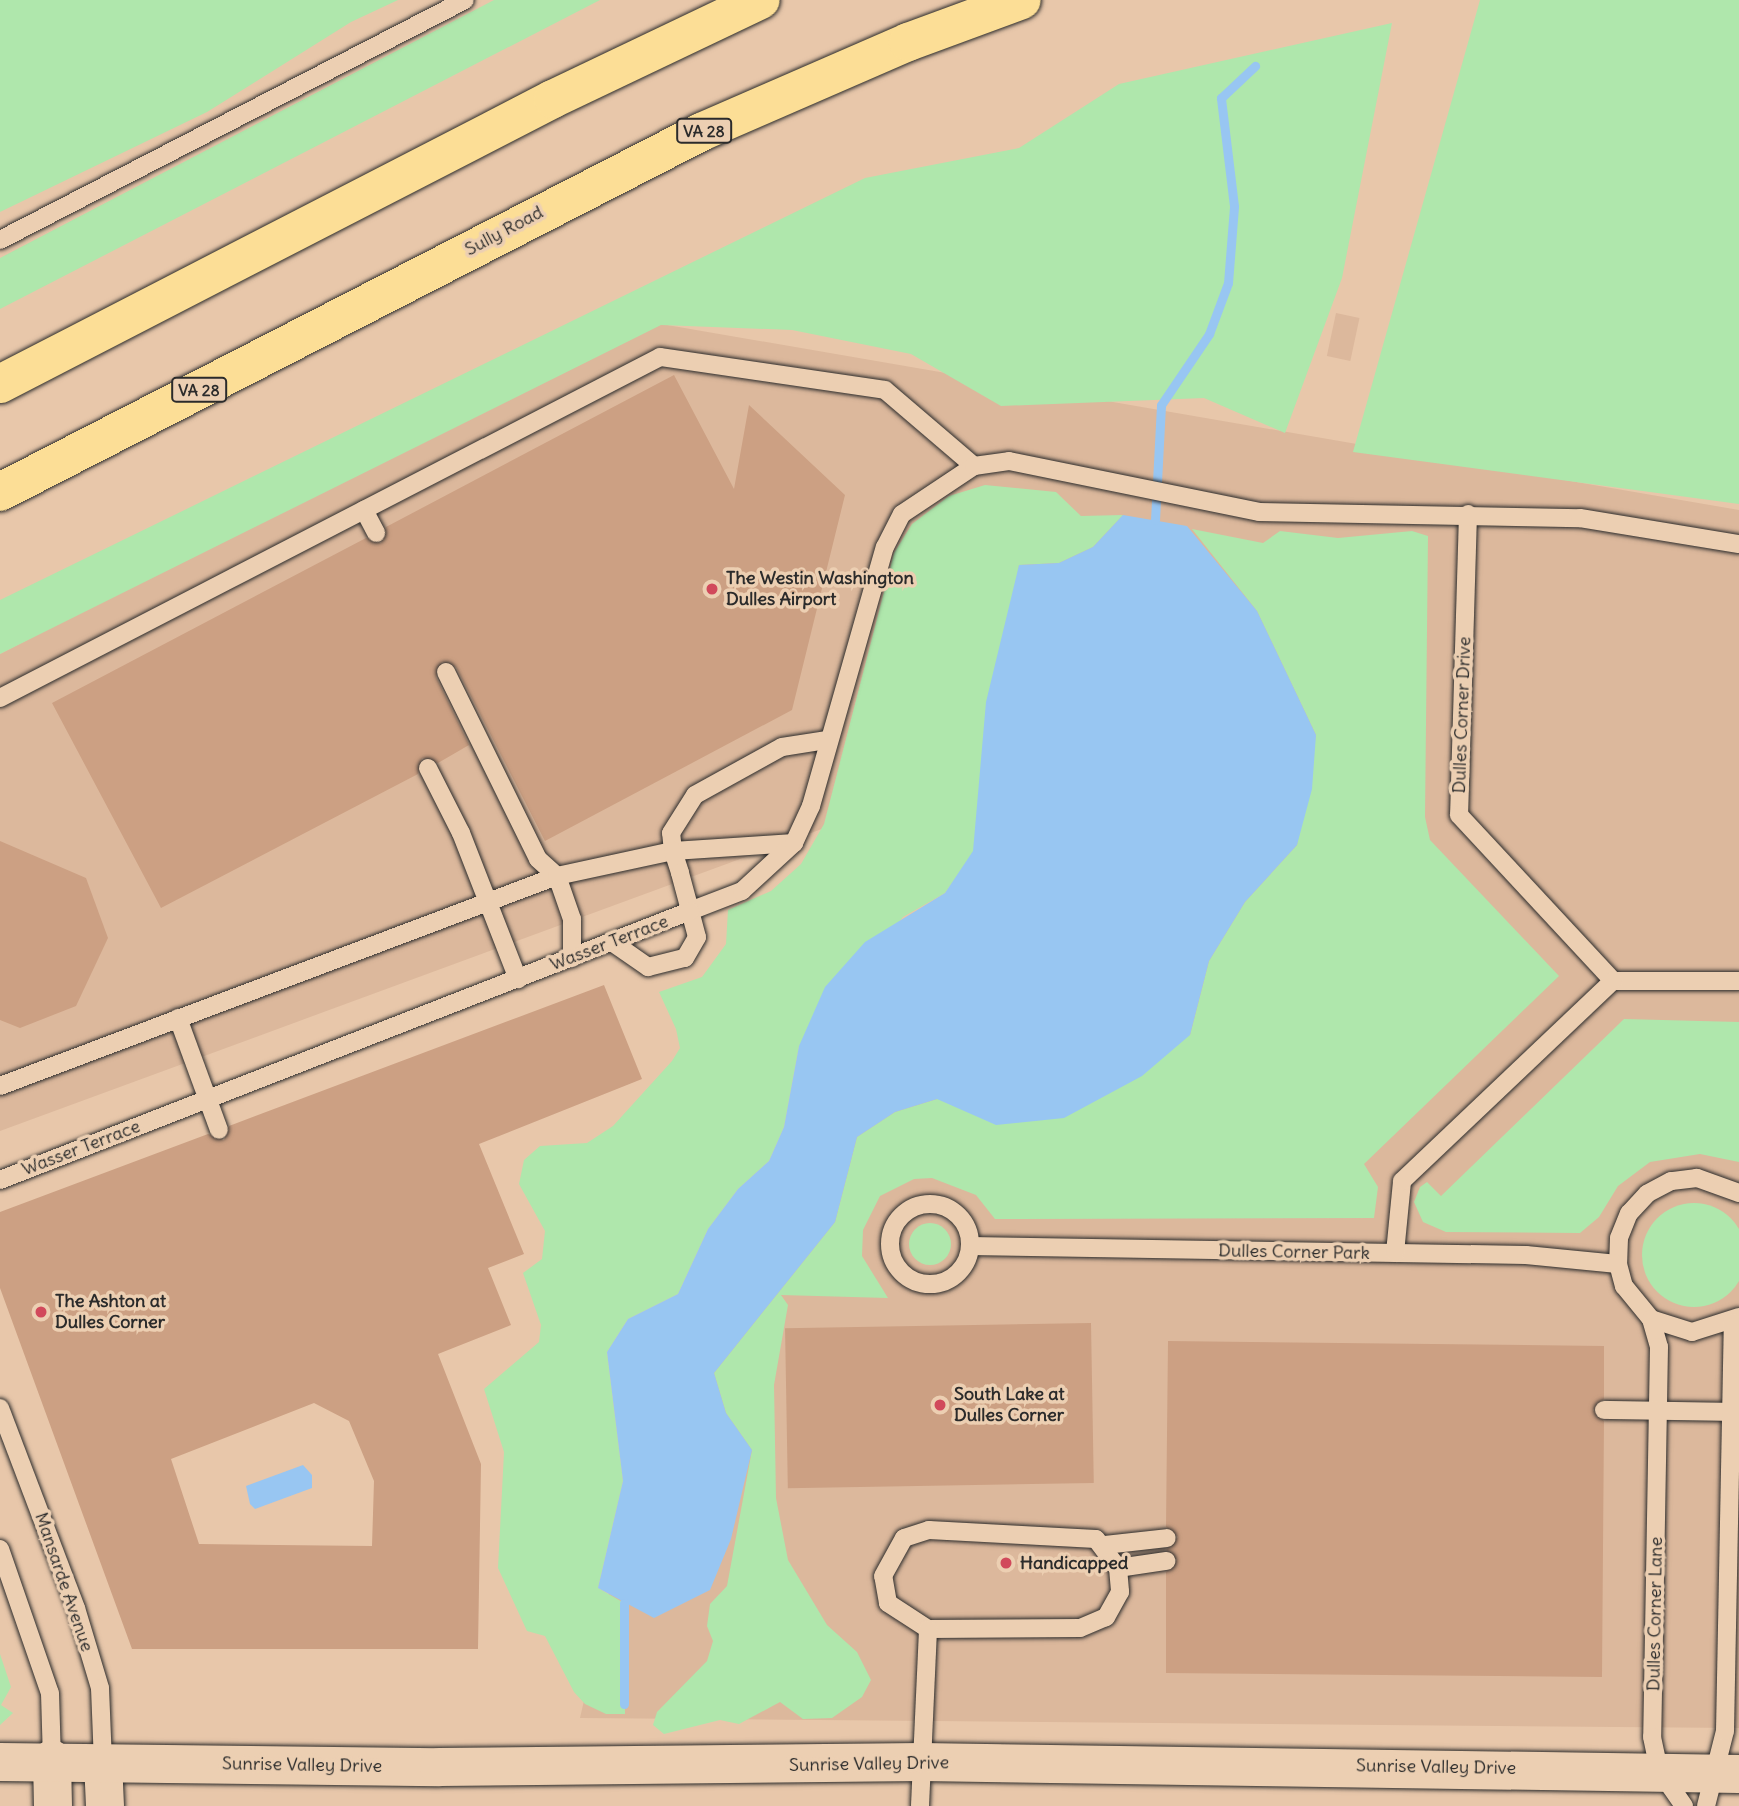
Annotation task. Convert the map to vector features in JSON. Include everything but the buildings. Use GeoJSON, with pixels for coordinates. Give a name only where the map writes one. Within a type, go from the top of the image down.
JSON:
{"type":"FeatureCollection","features":[{"type":"Feature","properties":{"kind":"highway"},"geometry":{"type":"LineString","coordinates":[[0,384],[553,99],[761,0]]}},
{"type":"Feature","properties":{"kind":"highway","name":"Sully Road"},"geometry":{"type":"LineString","coordinates":[[0,492],[701,132],[908,42],[1022,0]]}},
{"type":"Feature","properties":{"kind":"main road","name":"Sunrise Valley Drive"},"geometry":{"type":"LineString","coordinates":[[0,1762],[52,1759],[439,1767],[922,1762],[1659,1770],[1720,1784]]}},
{"type":"Feature","properties":{"kind":"main road"},"geometry":{"type":"LineString","coordinates":[[52,1759],[53,1806]]}},
{"type":"Feature","properties":{"kind":"main road"},"geometry":{"type":"LineString","coordinates":[[103,1762],[105,1806]]}},
{"type":"Feature","properties":{"kind":"lane"},"geometry":{"type":"LineString","coordinates":[[0,240],[465,0]]}},
{"type":"Feature","properties":{"kind":"lane"},"geometry":{"type":"LineString","coordinates":[[0,698],[660,357],[885,390],[974,466]]}},
{"type":"Feature","properties":{"kind":"lane"},"geometry":{"type":"LineString","coordinates":[[612,942],[648,967],[685,958],[697,937],[690,911],[742,891],[794,843],[811,806],[827,740],[885,547],[902,513],[974,466],[1009,461],[1259,512],[1580,518],[1739,544]]}},
{"type":"Feature","properties":{"kind":"lane"},"geometry":{"type":"LineString","coordinates":[[364,510],[376,533]]}},
{"type":"Feature","properties":{"kind":"lane","name":"Dulles Corner Drive"},"geometry":{"type":"LineString","coordinates":[[1468,514],[1459,815],[1613,981]]}},
{"type":"Feature","properties":{"kind":"lane"},"geometry":{"type":"LineString","coordinates":[[446,672],[538,859],[557,876],[572,919],[572,958]]}},
{"type":"Feature","properties":{"kind":"lane"},"geometry":{"type":"LineString","coordinates":[[673,851],[671,833],[695,795],[782,747],[827,740]]}},
{"type":"Feature","properties":{"kind":"lane"},"geometry":{"type":"LineString","coordinates":[[428,768],[489,902],[518,978]]}},
{"type":"Feature","properties":{"kind":"lane"},"geometry":{"type":"LineString","coordinates":[[0,1086],[557,876],[673,851],[794,843]]}},
{"type":"Feature","properties":{"kind":"lane","name":"Wasser Terrace"},"geometry":{"type":"LineString","coordinates":[[0,1180],[690,911],[673,851]]}},
{"type":"Feature","properties":{"kind":"lane"},"geometry":{"type":"LineString","coordinates":[[1395,1253],[1402,1181],[1613,981],[1739,981]]}},
{"type":"Feature","properties":{"kind":"lane"},"geometry":{"type":"LineString","coordinates":[[178,1018],[219,1130]]}},
{"type":"Feature","properties":{"kind":"lane"},"geometry":{"type":"LineString","coordinates":[[1720,1784],[1724,1731],[1729,1412],[1736,1320],[1692,1332],[1651,1319],[1635,1304],[1618,1264],[1619,1238],[1629,1213],[1647,1194],[1671,1181],[1697,1178],[1739,1193]]}},
{"type":"Feature","properties":{"kind":"lane"},"geometry":{"type":"LineString","coordinates":[[936,1203],[955,1211],[966,1224],[970,1246],[963,1267],[952,1278],[921,1283],[898,1268],[889,1240],[908,1209],[936,1203]]}},
{"type":"Feature","properties":{"kind":"lane","name":"Dulles Corner Park"},"geometry":{"type":"LineString","coordinates":[[970,1246],[1526,1255],[1618,1264]]}},
{"type":"Feature","properties":{"kind":"lane","name":"Dulles Corner Lane"},"geometry":{"type":"LineString","coordinates":[[1651,1319],[1659,1347],[1653,1737],[1659,1770],[1684,1806]]}},
{"type":"Feature","properties":{"kind":"lane","name":"Mansarde Avenue"},"geometry":{"type":"LineString","coordinates":[[0,1408],[100,1688],[103,1762]]}},
{"type":"Feature","properties":{"kind":"lane"},"geometry":{"type":"LineString","coordinates":[[1604,1410],[1657,1414],[1729,1412]]}},
{"type":"Feature","properties":{"kind":"lane"},"geometry":{"type":"LineString","coordinates":[[1105,1545],[1118,1567],[1121,1592],[1106,1617],[1080,1628],[928,1629],[894,1610],[883,1594],[891,1554],[904,1538],[943,1530],[1087,1537],[1105,1545],[1167,1538]]}},
{"type":"Feature","properties":{"kind":"lane"},"geometry":{"type":"LineString","coordinates":[[0,1549],[50,1693],[52,1759]]}},
{"type":"Feature","properties":{"kind":"lane"},"geometry":{"type":"LineString","coordinates":[[1118,1567],[1166,1561]]}},
{"type":"Feature","properties":{"kind":"lane"},"geometry":{"type":"LineString","coordinates":[[920,1806],[928,1629]]}},
{"type":"Feature","properties":{"kind":"shaded area"},"geometry":{"type":"Polygon","coordinates":[[[1336,313],[1359,318],[1350,361],[1327,356],[1336,313]]]}},
{"type":"Feature","properties":{"kind":"shaded area"},"geometry":{"type":"Polygon","coordinates":[[[644,321],[1739,510],[1739,1728],[580,1718],[660,1370],[1140,712],[0,1131],[0,654],[644,321]]]}},
{"type":"Feature","properties":{"kind":"green space"},"geometry":{"type":"Polygon","coordinates":[[[0,0],[398,0],[351,22],[207,112],[0,212],[0,0]]]}},
{"type":"Feature","properties":{"kind":"green space"},"geometry":{"type":"Polygon","coordinates":[[[494,0],[600,0],[0,309],[0,258],[494,0]]]}},
{"type":"Feature","properties":{"kind":"green space"},"geometry":{"type":"Polygon","coordinates":[[[1480,0],[1739,0],[1739,504],[1353,452],[1480,0]]]}},
{"type":"Feature","properties":{"kind":"green space"},"geometry":{"type":"Polygon","coordinates":[[[1392,23],[1342,278],[1285,433],[1204,398],[1001,406],[911,354],[792,330],[661,325],[0,654],[0,600],[865,178],[1019,148],[1119,84],[1392,23]]]}},
{"type":"Feature","properties":{"kind":"green space"},"geometry":{"type":"Polygon","coordinates":[[[985,485],[1056,492],[1081,516],[1123,515],[1093,547],[1059,563],[1019,565],[974,851],[945,893],[903,917],[799,1046],[784,1127],[769,1161],[738,1189],[708,1229],[678,1294],[628,1319],[607,1352],[623,1481],[598,1588],[624,1603],[625,1714],[606,1714],[585,1704],[574,1692],[545,1636],[527,1631],[498,1568],[504,1452],[484,1389],[539,1342],[541,1325],[523,1273],[542,1259],[545,1231],[519,1184],[524,1160],[540,1146],[587,1143],[613,1126],[672,1061],[680,1048],[676,1029],[659,992],[702,977],[726,944],[728,910],[771,891],[801,864],[824,824],[894,553],[912,524],[949,496],[985,485]]]}},
{"type":"Feature","properties":{"kind":"green space"},"geometry":{"type":"Polygon","coordinates":[[[1192,529],[1263,543],[1280,531],[1338,538],[1412,531],[1428,536],[1425,817],[1430,840],[1559,976],[1364,1164],[1378,1187],[1374,1218],[995,1219],[976,1195],[932,1178],[914,1179],[880,1196],[863,1230],[862,1256],[888,1298],[781,1295],[788,1305],[774,1385],[776,1498],[788,1560],[827,1625],[857,1652],[871,1680],[862,1697],[832,1718],[803,1719],[780,1702],[739,1724],[720,1720],[664,1734],[653,1725],[657,1712],[707,1661],[713,1641],[707,1626],[710,1604],[727,1586],[752,1450],[726,1413],[714,1373],[835,1222],[857,1137],[895,1112],[937,1099],[1190,1035],[1209,961],[1245,902],[1297,845],[1316,735],[1257,611],[1192,529]]]}},
{"type":"Feature","properties":{"kind":"green space"},"geometry":{"type":"Polygon","coordinates":[[[1624,1019],[1739,1022],[1739,1162],[1700,1154],[1650,1162],[1618,1186],[1599,1217],[1580,1233],[1446,1232],[1423,1222],[1414,1202],[1420,1187],[1427,1182],[1441,1196],[1624,1019]]]}},
{"type":"Feature","properties":{"kind":"green space"},"geometry":{"type":"Polygon","coordinates":[[[1694,1203],[1714,1207],[1737,1226],[1742,1235],[1746,1255],[1742,1275],[1723,1298],[1714,1303],[1694,1307],[1674,1303],[1651,1284],[1646,1275],[1642,1255],[1646,1235],[1665,1212],[1674,1207],[1694,1203]]]}},
{"type":"Feature","properties":{"kind":"green space"},"geometry":{"type":"Polygon","coordinates":[[[930,1223],[945,1229],[951,1244],[945,1259],[930,1265],[915,1259],[909,1244],[915,1229],[930,1223]]]}},
{"type":"Feature","properties":{"kind":"green space"},"geometry":{"type":"Polygon","coordinates":[[[0,1654],[11,1687],[1,1705],[13,1713],[0,1725],[0,1654]]]}},
{"type":"Feature","properties":{"kind":"water"},"geometry":{"type":"Polygon","coordinates":[[[1123,515],[1187,526],[1257,611],[1316,735],[1312,789],[1297,845],[1245,902],[1209,961],[1190,1035],[1142,1076],[1064,1118],[996,1125],[937,1099],[895,1112],[857,1137],[835,1222],[714,1373],[726,1413],[752,1450],[731,1539],[710,1590],[654,1618],[598,1588],[623,1481],[607,1352],[628,1319],[678,1294],[708,1229],[738,1189],[769,1161],[784,1127],[799,1046],[825,987],[865,942],[945,893],[973,851],[986,702],[1019,565],[1059,563],[1093,547],[1123,515]]]}},
{"type":"Feature","properties":{"kind":"water"},"geometry":{"type":"Polygon","coordinates":[[[303,1465],[312,1475],[312,1488],[255,1509],[250,1504],[246,1486],[303,1465]]]}},
{"type":"Feature","properties":{"kind":"waterway"},"geometry":{"type":"LineString","coordinates":[[1155,520],[1161,405],[1209,334],[1228,283],[1234,206],[1221,98],[1255,66]]}},
{"type":"Feature","properties":{"kind":"waterway"},"geometry":{"type":"LineString","coordinates":[[624,1603],[624,1704]]}},
{"type":"Feature","properties":{"kind":"place","name":"The Westin Washington Dulles Airport"},"geometry":{"type":"Point","coordinates":[712,589]}},
{"type":"Feature","properties":{"kind":"place","name":"The Ashton at Dulles Corner"},"geometry":{"type":"Point","coordinates":[41,1312]}},
{"type":"Feature","properties":{"kind":"place","name":"South Lake at Dulles Corner"},"geometry":{"type":"Point","coordinates":[940,1405]}},
{"type":"Feature","properties":{"kind":"place","name":"Handicapped"},"geometry":{"type":"Point","coordinates":[1006,1563]}}]}
